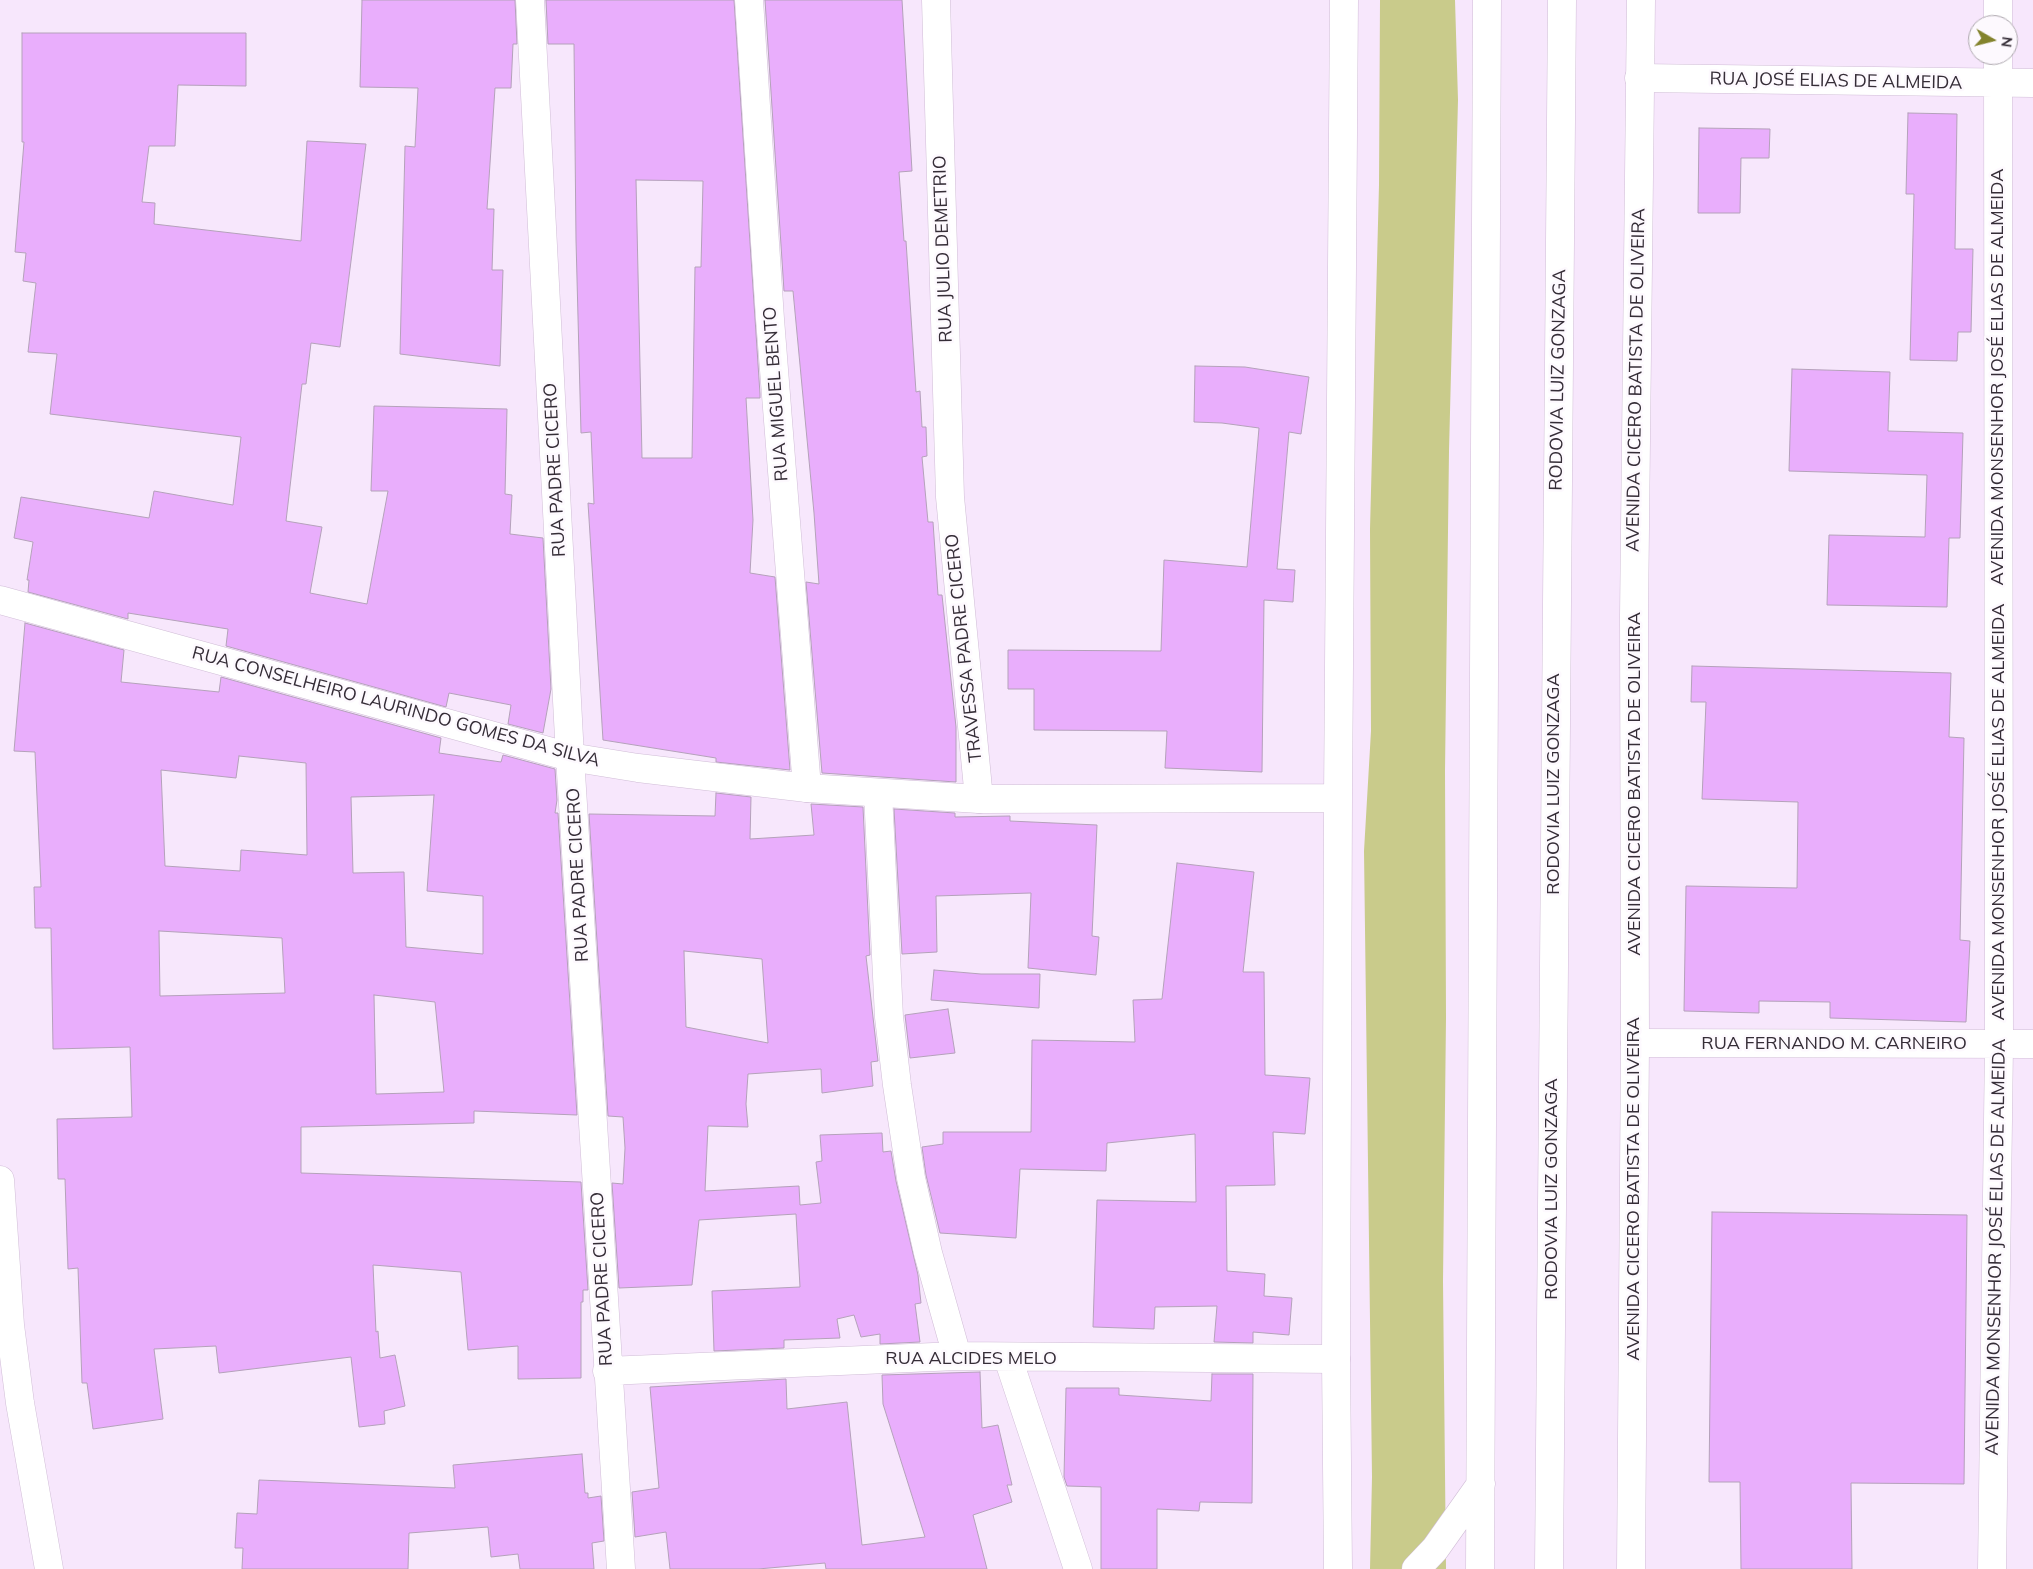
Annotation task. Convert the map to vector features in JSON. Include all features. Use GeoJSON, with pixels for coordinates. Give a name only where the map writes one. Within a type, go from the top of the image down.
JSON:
{"type":"FeatureCollection","features":[{"type":"Feature","properties":{"kind":"main road","name":"RUA PADRE CICERO"},"geometry":{"type":"LineString","coordinates":[[530,0],[570,757],[607,1371],[621,1569]]}},
{"type":"Feature","properties":{"kind":"main road","name":"RUA MIGUEL BENTO"},"geometry":{"type":"LineString","coordinates":[[749,0],[770,319],[807,788]]}},
{"type":"Feature","properties":{"kind":"main road","name":"RUA JULIO DEMETRIO"},"geometry":{"type":"LineString","coordinates":[[936,0],[950,497]]}},
{"type":"Feature","properties":{"kind":"main road"},"geometry":{"type":"LineString","coordinates":[[1338,1569],[1336,1359],[1338,798],[1344,0]]}},
{"type":"Feature","properties":{"kind":"main road"},"geometry":{"type":"LineString","coordinates":[[1480,1569],[1487,0]]}},
{"type":"Feature","properties":{"kind":"main road","name":"RODOVIA LUIZ GONZAGA"},"geometry":{"type":"LineString","coordinates":[[1549,1569],[1562,0]]}},
{"type":"Feature","properties":{"kind":"main road","name":"AVENIDA CICERO BATISTA DE OLIVEIRA"},"geometry":{"type":"LineString","coordinates":[[1631,1569],[1635,1043],[1634,616],[1640,0]]}},
{"type":"Feature","properties":{"kind":"main road"},"geometry":{"type":"LineString","coordinates":[[1998,0],[1998,15]]}},
{"type":"Feature","properties":{"kind":"main road","name":"AVENIDA MONSENHOR JOSÉ ELIAS DE ALMEIDA"},"geometry":{"type":"LineString","coordinates":[[1992,1569],[1999,1045],[1998,65]]}},
{"type":"Feature","properties":{"kind":"main road","name":"RUA JOSÉ ELIAS DE ALMEIDA"},"geometry":{"type":"LineString","coordinates":[[1640,78],[2033,83]]}},
{"type":"Feature","properties":{"kind":"main road","name":"TRAVESSA PADRE CICERO"},"geometry":{"type":"LineString","coordinates":[[950,497],[979,799]]}},
{"type":"Feature","properties":{"kind":"main road","name":"RUA CONSELHEIRO LAURINDO GOMES DA SILVA"},"geometry":{"type":"LineString","coordinates":[[0,600],[570,757],[638,768],[807,788],[979,799],[1338,798]]}},
{"type":"Feature","properties":{"kind":"main road"},"geometry":{"type":"LineString","coordinates":[[878,793],[889,1017],[897,1085],[911,1178],[928,1254],[957,1356]]}},
{"type":"Feature","properties":{"kind":"main road","name":"RUA FERNANDO M. CARNEIRO"},"geometry":{"type":"LineString","coordinates":[[1635,1043],[2033,1044]]}},
{"type":"Feature","properties":{"kind":"main road"},"geometry":{"type":"LineString","coordinates":[[0,1180],[5,1326],[49,1569]]}},
{"type":"Feature","properties":{"kind":"main road","name":"RUA ALCIDES MELO"},"geometry":{"type":"LineString","coordinates":[[607,1371],[957,1356],[1008,1358],[1336,1359]]}},
{"type":"Feature","properties":{"kind":"main road"},"geometry":{"type":"LineString","coordinates":[[1008,1358],[1078,1569]]}},
{"type":"Feature","properties":{"kind":"main road"},"geometry":{"type":"LineString","coordinates":[[1416,1569],[1435,1549],[1481,1484]]}},
{"type":"Feature","properties":{"kind":"green space"},"geometry":{"type":"Polygon","coordinates":[[[1380,0],[1455,0],[1458,100],[1449,451],[1445,771],[1446,1018],[1443,1281],[1446,1569],[1370,1569],[1372,1477],[1364,851],[1371,731],[1370,529],[1379,185],[1380,0]]]}},
{"type":"Feature","properties":{"kind":"building"},"geometry":{"type":"Polygon","coordinates":[[[362,0],[515,0],[517,44],[513,44],[511,88],[495,88],[487,209],[494,209],[492,270],[503,270],[500,366],[400,354],[405,146],[415,147],[418,88],[360,87],[362,0]]]}},
{"type":"Feature","properties":{"kind":"building"},"geometry":{"type":"Polygon","coordinates":[[[546,0],[734,0],[760,394],[760,398],[746,398],[753,520],[750,573],[775,577],[790,770],[716,762],[716,758],[603,740],[588,503],[594,504],[591,432],[581,433],[576,240],[574,44],[548,44],[546,0]],[[636,180],[642,458],[692,458],[695,267],[701,267],[703,181],[636,180]]]}},
{"type":"Feature","properties":{"kind":"building"},"geometry":{"type":"Polygon","coordinates":[[[765,0],[902,0],[912,171],[899,172],[904,241],[906,241],[916,392],[920,391],[922,427],[926,427],[927,456],[922,457],[928,522],[933,522],[938,595],[942,595],[956,727],[956,782],[822,773],[806,582],[819,584],[814,513],[793,291],[784,291],[765,0]]]}},
{"type":"Feature","properties":{"kind":"building"},"geometry":{"type":"Polygon","coordinates":[[[22,33],[246,33],[246,86],[178,85],[175,146],[149,146],[142,202],[155,203],[154,224],[301,241],[307,141],[366,144],[340,347],[311,343],[306,384],[302,384],[286,521],[322,527],[310,593],[367,604],[388,491],[371,491],[374,406],[507,409],[505,494],[512,495],[510,534],[543,538],[551,689],[543,733],[508,724],[511,705],[449,693],[446,707],[226,646],[228,629],[128,613],[128,619],[28,592],[29,580],[27,580],[33,542],[14,538],[21,497],[149,518],[154,491],[233,505],[241,437],[50,414],[57,354],[28,352],[36,283],[23,281],[26,253],[15,252],[24,142],[22,142],[22,33]]]}},
{"type":"Feature","properties":{"kind":"building"},"geometry":{"type":"Polygon","coordinates":[[[1908,113],[1957,114],[1955,249],[1973,249],[1971,332],[1958,332],[1957,361],[1910,360],[1914,194],[1906,194],[1908,113]]]}},
{"type":"Feature","properties":{"kind":"building"},"geometry":{"type":"Polygon","coordinates":[[[1699,128],[1770,129],[1769,158],[1741,158],[1740,213],[1698,213],[1699,128]]]}},
{"type":"Feature","properties":{"kind":"building"},"geometry":{"type":"Polygon","coordinates":[[[1195,366],[1245,367],[1309,377],[1301,434],[1289,432],[1277,569],[1295,570],[1293,602],[1264,600],[1262,772],[1165,768],[1167,731],[1034,730],[1034,689],[1008,689],[1008,650],[1161,651],[1164,560],[1247,567],[1259,428],[1222,423],[1194,422],[1195,366]]]}},
{"type":"Feature","properties":{"kind":"building"},"geometry":{"type":"Polygon","coordinates":[[[1792,369],[1890,372],[1888,431],[1963,433],[1960,538],[1949,538],[1947,607],[1827,605],[1829,535],[1925,537],[1927,475],[1789,471],[1792,369]]]}},
{"type":"Feature","properties":{"kind":"building"},"geometry":{"type":"Polygon","coordinates":[[[25,623],[124,650],[121,682],[219,692],[221,677],[441,738],[439,753],[501,762],[503,755],[555,769],[557,800],[555,813],[558,813],[577,1115],[474,1111],[474,1123],[301,1127],[301,1173],[581,1182],[588,1290],[583,1290],[583,1302],[581,1302],[581,1378],[518,1379],[518,1346],[468,1350],[461,1272],[373,1265],[376,1332],[378,1331],[380,1358],[395,1355],[405,1406],[384,1411],[385,1424],[359,1427],[351,1357],[219,1373],[216,1346],[154,1349],[163,1419],[93,1429],[87,1383],[82,1383],[78,1268],[68,1269],[65,1179],[58,1179],[57,1119],[132,1117],[130,1047],[53,1049],[51,928],[35,928],[34,887],[41,887],[35,752],[14,751],[25,623]],[[239,756],[236,778],[161,770],[165,866],[240,871],[241,850],[307,855],[306,763],[239,756]],[[434,795],[351,797],[353,873],[404,872],[406,947],[483,954],[483,896],[427,891],[434,795]],[[159,931],[160,996],[285,993],[282,938],[159,931]],[[374,995],[376,1094],[444,1092],[435,1002],[374,995]]]}},
{"type":"Feature","properties":{"kind":"building"},"geometry":{"type":"Polygon","coordinates":[[[1692,666],[1951,673],[1949,737],[1964,738],[1960,940],[1970,941],[1966,1022],[1830,1018],[1830,1002],[1759,1001],[1759,1013],[1684,1011],[1686,886],[1797,888],[1798,802],[1702,799],[1706,702],[1691,702],[1692,666]]]}},
{"type":"Feature","properties":{"kind":"building"},"geometry":{"type":"Polygon","coordinates":[[[716,793],[751,797],[750,839],[814,835],[811,804],[863,807],[870,955],[866,956],[878,1061],[871,1062],[873,1086],[822,1093],[821,1069],[748,1074],[746,1104],[748,1127],[708,1126],[705,1191],[799,1186],[800,1205],[821,1203],[816,1162],[822,1161],[820,1135],[882,1133],[883,1152],[891,1151],[918,1275],[921,1303],[915,1304],[920,1342],[880,1344],[880,1334],[861,1337],[854,1315],[837,1319],[840,1338],[784,1340],[784,1348],[714,1351],[712,1291],[800,1287],[796,1214],[699,1220],[692,1285],[619,1288],[612,1183],[623,1184],[625,1148],[623,1117],[608,1116],[589,814],[715,816],[716,793]],[[684,951],[686,1027],[768,1043],[762,959],[684,951]]]}},
{"type":"Feature","properties":{"kind":"building"},"geometry":{"type":"Polygon","coordinates":[[[894,809],[955,813],[955,817],[1010,816],[1010,821],[1097,825],[1092,936],[1099,937],[1096,975],[1028,968],[1031,893],[936,896],[937,952],[902,954],[894,809]]]}},
{"type":"Feature","properties":{"kind":"building"},"geometry":{"type":"Polygon","coordinates":[[[1177,863],[1254,872],[1243,972],[1264,972],[1265,1075],[1310,1078],[1305,1134],[1273,1132],[1275,1185],[1226,1186],[1227,1271],[1265,1274],[1264,1296],[1292,1298],[1289,1335],[1253,1332],[1253,1343],[1214,1342],[1217,1306],[1155,1307],[1154,1329],[1093,1327],[1097,1200],[1196,1202],[1195,1134],[1107,1143],[1106,1171],[1020,1169],[1016,1238],[940,1233],[926,1175],[922,1147],[943,1144],[943,1132],[1031,1132],[1032,1040],[1135,1042],[1133,1000],[1162,999],[1177,863]]]}},
{"type":"Feature","properties":{"kind":"building"},"geometry":{"type":"Polygon","coordinates":[[[934,970],[981,974],[1040,974],[1039,1008],[931,1000],[934,970]]]}},
{"type":"Feature","properties":{"kind":"building"},"geometry":{"type":"Polygon","coordinates":[[[948,1009],[955,1053],[910,1058],[905,1015],[948,1009]]]}},
{"type":"Feature","properties":{"kind":"building"},"geometry":{"type":"Polygon","coordinates":[[[1712,1212],[1967,1215],[1964,1484],[1851,1483],[1852,1569],[1741,1569],[1740,1482],[1709,1482],[1712,1212]]]}},
{"type":"Feature","properties":{"kind":"building"},"geometry":{"type":"Polygon","coordinates":[[[980,1372],[982,1428],[998,1425],[1012,1485],[1007,1485],[1012,1502],[973,1515],[987,1569],[826,1569],[825,1563],[758,1569],[670,1569],[666,1532],[635,1537],[632,1492],[659,1488],[650,1387],[786,1379],[787,1409],[847,1402],[862,1545],[925,1537],[883,1404],[882,1375],[980,1372]]]}},
{"type":"Feature","properties":{"kind":"building"},"geometry":{"type":"Polygon","coordinates":[[[1212,1374],[1253,1374],[1252,1503],[1200,1502],[1199,1511],[1157,1509],[1157,1569],[1101,1569],[1101,1487],[1067,1486],[1064,1477],[1066,1388],[1119,1388],[1119,1395],[1211,1401],[1212,1374]]]}},
{"type":"Feature","properties":{"kind":"building"},"geometry":{"type":"Polygon","coordinates":[[[582,1454],[585,1493],[588,1493],[588,1498],[601,1496],[604,1541],[592,1543],[594,1569],[520,1569],[518,1554],[491,1557],[488,1527],[409,1533],[408,1569],[242,1569],[243,1548],[235,1548],[237,1513],[257,1514],[259,1480],[455,1488],[453,1465],[582,1454]]]}}]}
